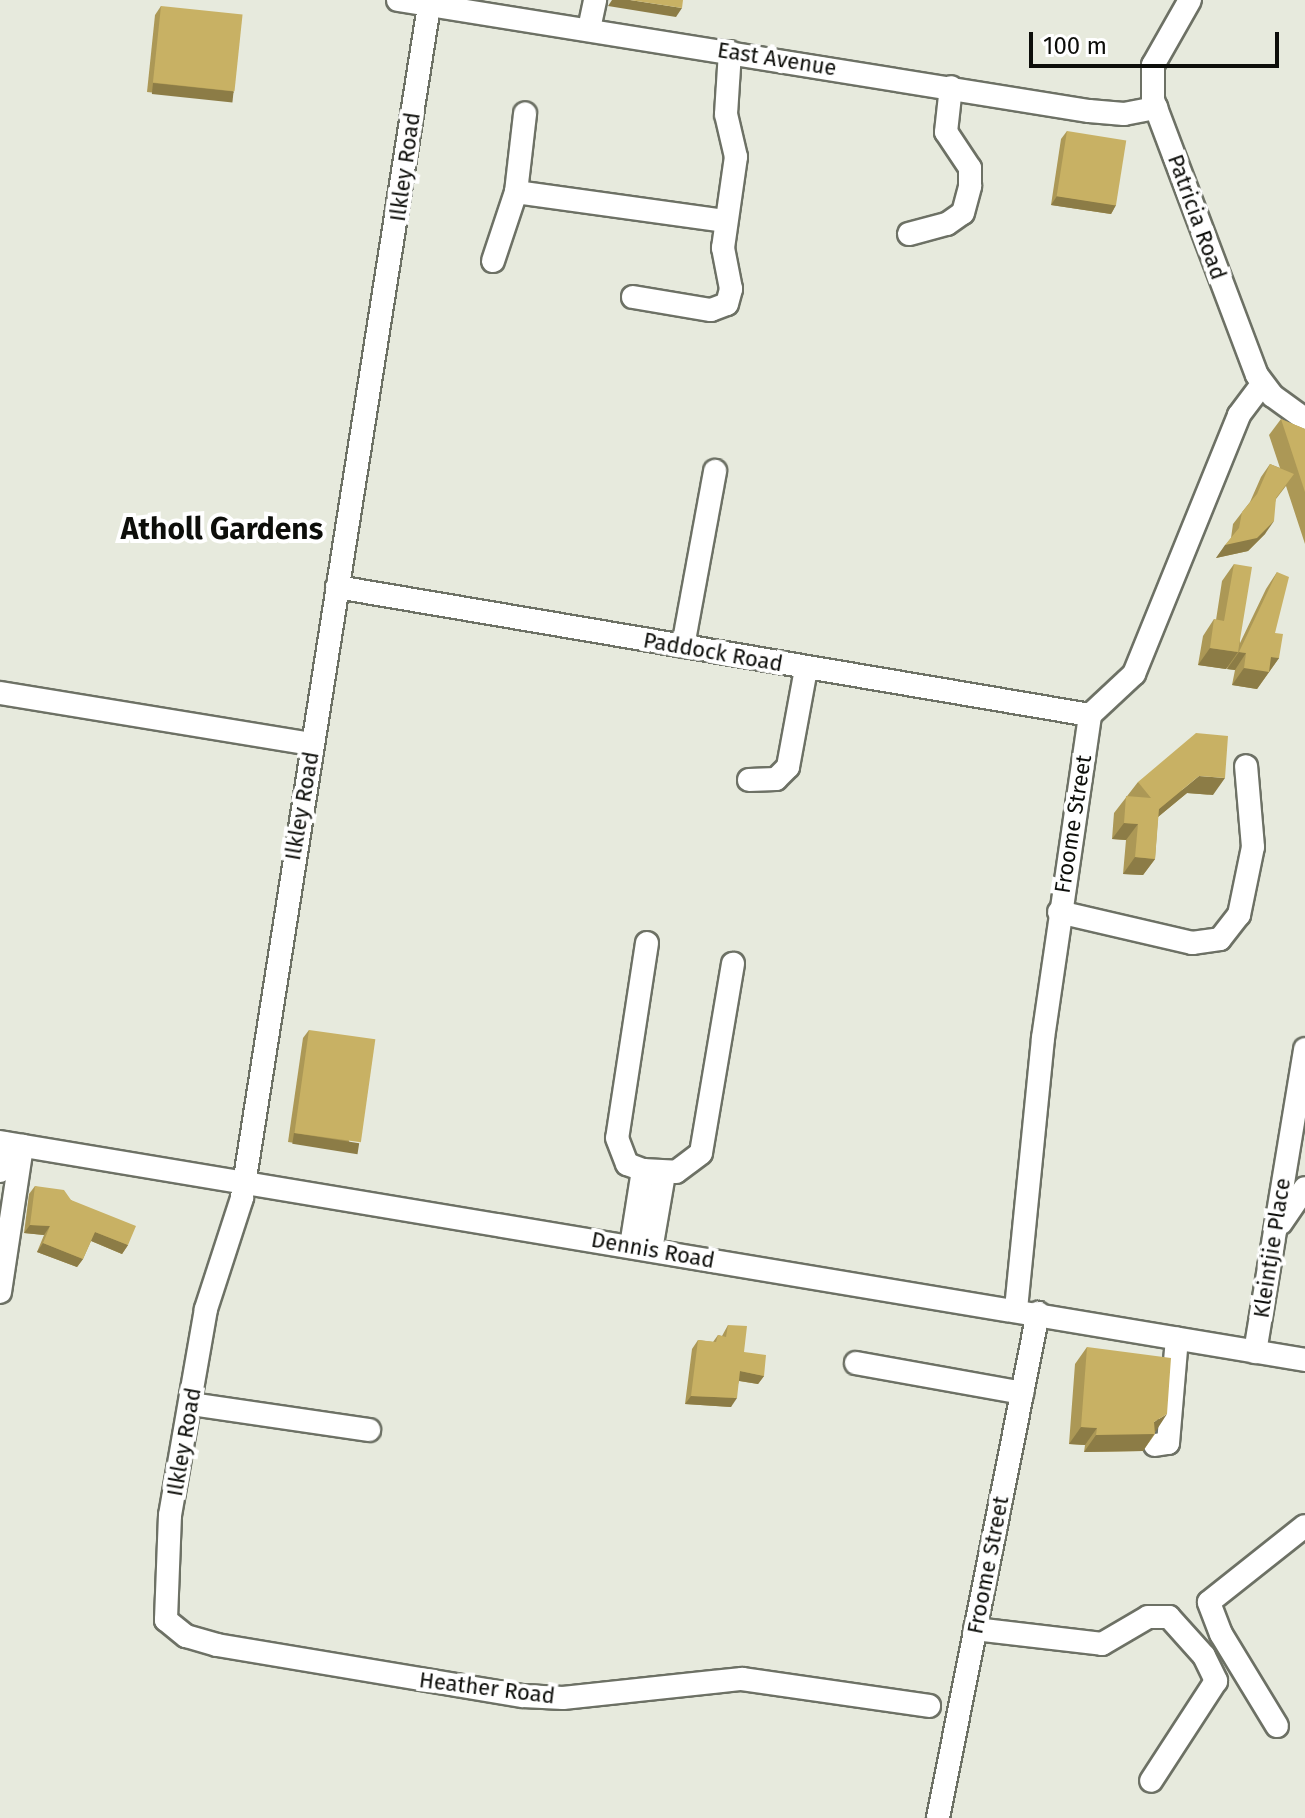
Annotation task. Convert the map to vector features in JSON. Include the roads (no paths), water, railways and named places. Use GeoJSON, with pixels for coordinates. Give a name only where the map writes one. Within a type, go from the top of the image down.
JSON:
{"type":"FeatureCollection","features":[{"type":"Feature","properties":{"kind":"street","name":"East Avenue"},"geometry":{"type":"LineString","coordinates":[[398,0],[1112,114],[1156,108]]}},
{"type":"Feature","properties":{"kind":"street"},"geometry":{"type":"LineString","coordinates":[[589,29],[595,0]]}},
{"type":"Feature","properties":{"kind":"street","name":"Patricia Road"},"geometry":{"type":"LineString","coordinates":[[1190,0],[1153,65],[1156,108],[1262,385]]}},
{"type":"Feature","properties":{"kind":"street","name":"Ilkley Road"},"geometry":{"type":"LineString","coordinates":[[163,1603],[166,1542],[206,1309],[239,1213],[429,6]]}},
{"type":"Feature","properties":{"kind":"street"},"geometry":{"type":"LineString","coordinates":[[633,297],[711,310],[727,304],[726,221],[736,157],[726,114],[730,52]]}},
{"type":"Feature","properties":{"kind":"street"},"geometry":{"type":"LineString","coordinates":[[909,234],[947,224],[963,213],[970,186],[970,168],[946,132],[951,87]]}},
{"type":"Feature","properties":{"kind":"street"},"geometry":{"type":"LineString","coordinates":[[493,261],[516,192],[525,114]]}},
{"type":"Feature","properties":{"kind":"street"},"geometry":{"type":"LineString","coordinates":[[516,192],[726,221]]}},
{"type":"Feature","properties":{"kind":"street"},"geometry":{"type":"LineString","coordinates":[[1090,715],[1127,686],[1138,666],[1239,415],[1262,385],[1305,419]]}},
{"type":"Feature","properties":{"kind":"street"},"geometry":{"type":"LineString","coordinates":[[683,646],[715,471]]}},
{"type":"Feature","properties":{"kind":"street","name":"Paddock Road"},"geometry":{"type":"LineString","coordinates":[[337,587],[1090,715]]}},
{"type":"Feature","properties":{"kind":"street"},"geometry":{"type":"LineString","coordinates":[[749,780],[776,779],[788,767],[806,669]]}},
{"type":"Feature","properties":{"kind":"street"},"geometry":{"type":"LineString","coordinates":[[0,693],[312,744]]}},
{"type":"Feature","properties":{"kind":"street","name":"Froome Street"},"geometry":{"type":"LineString","coordinates":[[938,1818],[1022,1393],[1059,912],[1090,715]]}},
{"type":"Feature","properties":{"kind":"street"},"geometry":{"type":"LineString","coordinates":[[1059,912],[1192,943],[1220,939],[1239,915],[1253,847],[1246,766]]}},
{"type":"Feature","properties":{"kind":"street"},"geometry":{"type":"LineString","coordinates":[[647,943],[617,1138],[627,1164],[654,1172],[688,1167],[707,1135],[733,964]]}},
{"type":"Feature","properties":{"kind":"street","name":"Kleintjie Place"},"geometry":{"type":"LineString","coordinates":[[1255,1352],[1305,1049]]}},
{"type":"Feature","properties":{"kind":"street"},"geometry":{"type":"LineString","coordinates":[[0,1171],[9,1144]]}},
{"type":"Feature","properties":{"kind":"street"},"geometry":{"type":"LineString","coordinates":[[0,1292],[9,1144]]}},
{"type":"Feature","properties":{"kind":"street","name":"Dennis Road"},"geometry":{"type":"LineString","coordinates":[[9,1144],[1027,1311],[1305,1360]]}},
{"type":"Feature","properties":{"kind":"street"},"geometry":{"type":"LineString","coordinates":[[641,1248],[654,1172]]}},
{"type":"Feature","properties":{"kind":"street"},"geometry":{"type":"LineString","coordinates":[[1275,1234],[1305,1188]]}},
{"type":"Feature","properties":{"kind":"street"},"geometry":{"type":"LineString","coordinates":[[1155,1445],[1168,1443],[1164,1407],[1177,1338]]}},
{"type":"Feature","properties":{"kind":"street"},"geometry":{"type":"LineString","coordinates":[[856,1363],[1022,1393]]}},
{"type":"Feature","properties":{"kind":"street"},"geometry":{"type":"LineString","coordinates":[[191,1404],[369,1430]]}},
{"type":"Feature","properties":{"kind":"street"},"geometry":{"type":"LineString","coordinates":[[1277,1726],[1221,1634],[1209,1602],[1305,1526]]}},
{"type":"Feature","properties":{"kind":"street","name":"Heather Road"},"geometry":{"type":"LineString","coordinates":[[163,1603],[171,1628],[200,1641],[523,1696],[563,1698],[742,1679],[929,1706]]}},
{"type":"Feature","properties":{"kind":"street"},"geometry":{"type":"LineString","coordinates":[[975,1629],[1102,1644],[1148,1617],[1169,1617],[1204,1656],[1216,1681],[1151,1781]]}},
{"type":"Feature","properties":{"kind":"district","name":"Atholl Gardens"},"geometry":{"type":"Point","coordinates":[222,529]}}]}
